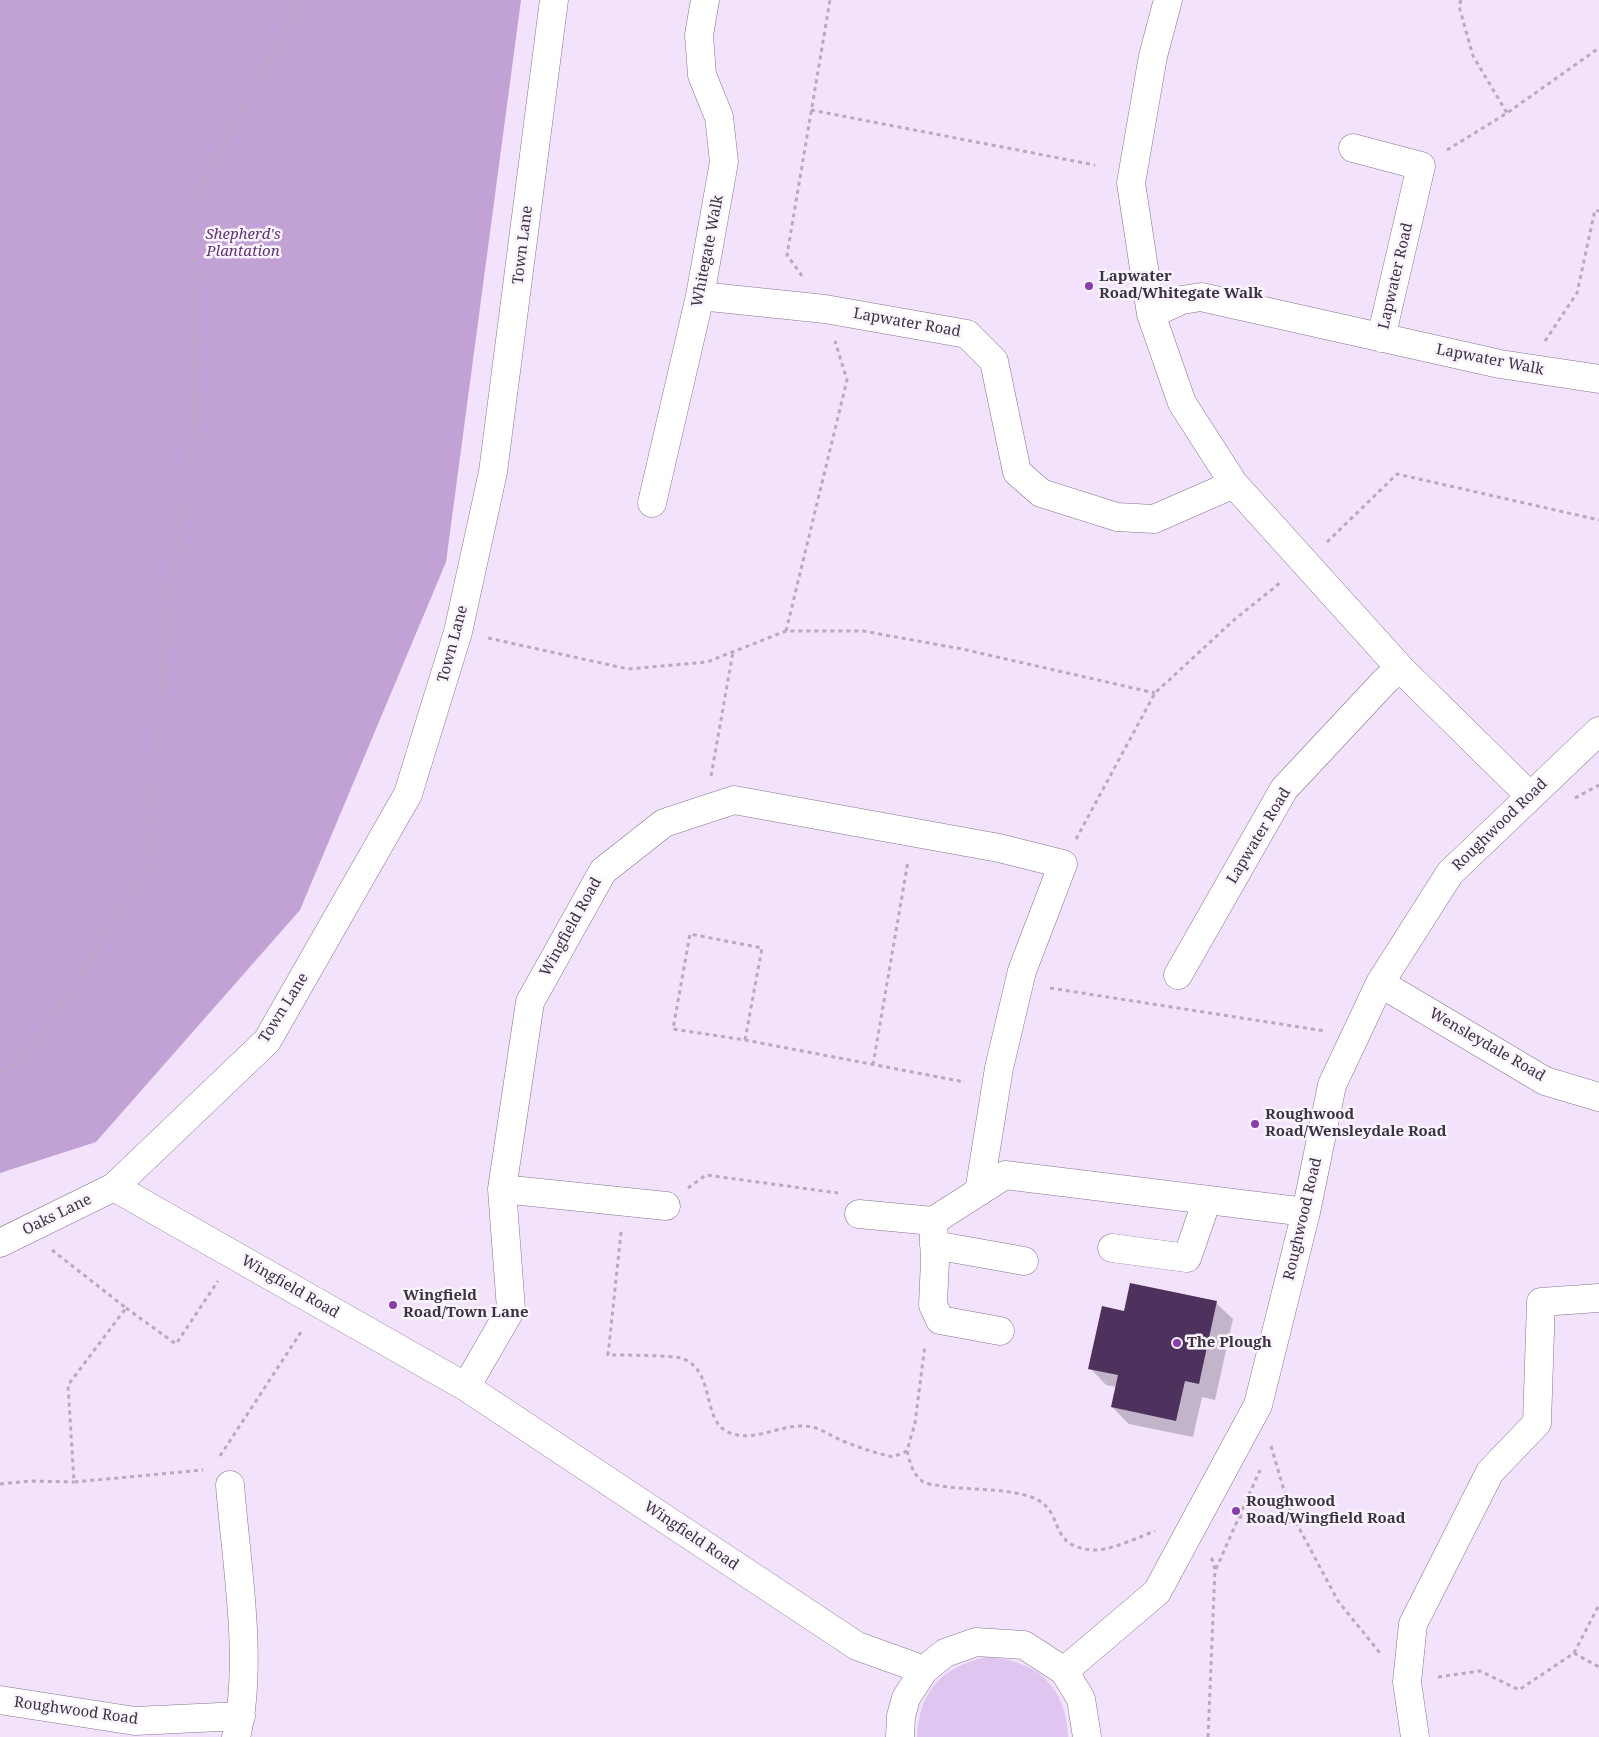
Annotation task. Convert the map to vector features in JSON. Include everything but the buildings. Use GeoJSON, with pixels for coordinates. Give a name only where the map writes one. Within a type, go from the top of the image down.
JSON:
{"type":"FeatureCollection","features":[{"type":"Feature","properties":{"kind":"street","name":"Town Lane"},"geometry":{"type":"LineString","coordinates":[[114,1187],[267,1041],[408,794],[458,632],[493,472],[554,0]]}},
{"type":"Feature","properties":{"kind":"street","name":"Whitegate Walk"},"geometry":{"type":"LineString","coordinates":[[652,502],[700,296],[724,162],[719,117],[702,75],[699,35],[705,0]]}},
{"type":"Feature","properties":{"kind":"street"},"geometry":{"type":"LineString","coordinates":[[1168,0],[1153,56],[1131,183],[1150,314],[1182,402],[1234,484],[1400,668],[1530,796]]}},
{"type":"Feature","properties":{"kind":"street"},"geometry":{"type":"LineString","coordinates":[[1353,148],[1421,166]]}},
{"type":"Feature","properties":{"kind":"street","name":"Lapwater Road"},"geometry":{"type":"LineString","coordinates":[[1150,314],[1182,300],[1201,297],[1381,338],[1421,166]]}},
{"type":"Feature","properties":{"kind":"street","name":"Lapwater Road"},"geometry":{"type":"LineString","coordinates":[[700,296],[826,309],[967,334],[994,361],[1017,472],[1041,493],[1117,517],[1154,519],[1234,484]]}},
{"type":"Feature","properties":{"kind":"street","name":"Lapwater Walk"},"geometry":{"type":"LineString","coordinates":[[1381,338],[1526,368],[1599,379]]}},
{"type":"Feature","properties":{"kind":"street","name":"Lapwater Road"},"geometry":{"type":"LineString","coordinates":[[1178,975],[1284,789],[1385,681],[1400,668]]}},
{"type":"Feature","properties":{"kind":"street","name":"Roughwood Road"},"geometry":{"type":"LineString","coordinates":[[1064,1671],[1157,1592],[1258,1405],[1306,1212],[1332,1085],[1380,983],[1450,873],[1599,731]]}},
{"type":"Feature","properties":{"kind":"street","name":"Wingfield Road"},"geometry":{"type":"LineString","coordinates":[[466,1387],[511,1309],[502,1189],[530,1002],[602,871],[664,823],[734,800],[999,848],[1063,864]]}},
{"type":"Feature","properties":{"kind":"street"},"geometry":{"type":"LineString","coordinates":[[979,1192],[996,1088],[1019,984],[1063,864]]}},
{"type":"Feature","properties":{"kind":"street","name":"Wensleydale Road"},"geometry":{"type":"LineString","coordinates":[[1380,983],[1545,1080],[1599,1097]]}},
{"type":"Feature","properties":{"kind":"street"},"geometry":{"type":"LineString","coordinates":[[1000,1331],[940,1320],[933,1305],[934,1233],[979,1192],[1006,1174],[1306,1212]]}},
{"type":"Feature","properties":{"kind":"street","name":"Oaks Lane"},"geometry":{"type":"LineString","coordinates":[[0,1243],[114,1187]]}},
{"type":"Feature","properties":{"kind":"street","name":"Wingfield Road"},"geometry":{"type":"LineString","coordinates":[[114,1187],[466,1387],[857,1646],[924,1670]]}},
{"type":"Feature","properties":{"kind":"street"},"geometry":{"type":"LineString","coordinates":[[502,1189],[666,1206]]}},
{"type":"Feature","properties":{"kind":"street"},"geometry":{"type":"LineString","coordinates":[[1112,1248],[1187,1258],[1207,1200]]}},
{"type":"Feature","properties":{"kind":"street"},"geometry":{"type":"LineString","coordinates":[[859,1214],[934,1233],[1024,1261]]}},
{"type":"Feature","properties":{"kind":"street"},"geometry":{"type":"LineString","coordinates":[[1415,1737],[1407,1682],[1413,1624],[1490,1472],[1537,1423],[1541,1302],[1599,1298]]}},
{"type":"Feature","properties":{"kind":"street","name":"Roughwood Road"},"geometry":{"type":"LineString","coordinates":[[0,1700],[135,1721],[239,1727],[243,1643],[221,1477]]}},
{"type":"Feature","properties":{"kind":"street"},"geometry":{"type":"LineString","coordinates":[[900,1737],[901,1716],[906,1698],[924,1670],[945,1653],[976,1642],[1024,1645],[1064,1671],[1082,1699],[1087,1737]]}},
{"type":"Feature","properties":{"kind":"path"},"geometry":{"type":"LineString","coordinates":[[0,1070],[26,1060],[150,866],[165,632],[195,422],[192,205],[300,0]]}},
{"type":"Feature","properties":{"kind":"path"},"geometry":{"type":"LineString","coordinates":[[1461,0],[1459,6],[1473,56],[1507,113]]}},
{"type":"Feature","properties":{"kind":"path"},"geometry":{"type":"LineString","coordinates":[[1421,166],[1507,113],[1599,48]]}},
{"type":"Feature","properties":{"kind":"path"},"geometry":{"type":"LineString","coordinates":[[811,110],[1095,164]]}},
{"type":"Feature","properties":{"kind":"path"},"geometry":{"type":"LineString","coordinates":[[1526,368],[1576,293],[1595,210],[1599,211]]}},
{"type":"Feature","properties":{"kind":"path"},"geometry":{"type":"LineString","coordinates":[[1063,864],[1155,693],[1234,620],[1305,563],[1397,474],[1599,520]]}},
{"type":"Feature","properties":{"kind":"path"},"geometry":{"type":"LineString","coordinates":[[458,632],[628,669],[707,662],[786,631],[863,631],[962,649],[1155,693]]}},
{"type":"Feature","properties":{"kind":"path"},"geometry":{"type":"LineString","coordinates":[[705,810],[733,652]]}},
{"type":"Feature","properties":{"kind":"path"},"geometry":{"type":"LineString","coordinates":[[873,1065],[913,833]]}},
{"type":"Feature","properties":{"kind":"path"},"geometry":{"type":"LineString","coordinates":[[745,1040],[762,948],[690,934],[673,1029],[745,1040],[996,1088]]}},
{"type":"Feature","properties":{"kind":"path"},"geometry":{"type":"LineString","coordinates":[[1019,984],[1355,1036]]}},
{"type":"Feature","properties":{"kind":"path"},"geometry":{"type":"LineString","coordinates":[[666,1206],[706,1175],[855,1195],[859,1214]]}},
{"type":"Feature","properties":{"kind":"path"},"geometry":{"type":"LineString","coordinates":[[625,1202],[608,1355],[683,1358],[698,1368],[708,1393],[712,1416],[728,1432],[754,1436],[787,1428],[812,1426],[862,1449],[894,1457],[907,1451]]}},
{"type":"Feature","properties":{"kind":"path"},"geometry":{"type":"LineString","coordinates":[[27,1230],[126,1308],[176,1344],[236,1255]]}},
{"type":"Feature","properties":{"kind":"path"},"geometry":{"type":"LineString","coordinates":[[0,1484],[30,1481],[74,1482],[221,1477],[320,1304]]}},
{"type":"Feature","properties":{"kind":"path"},"geometry":{"type":"LineString","coordinates":[[933,1305],[926,1333],[916,1423],[907,1451],[912,1469],[923,1482],[959,1490],[1008,1493],[1032,1497],[1051,1510],[1060,1537],[1074,1546],[1094,1550],[1125,1542],[1198,1515],[1215,1569],[1208,1737]]}},
{"type":"Feature","properties":{"kind":"path"},"geometry":{"type":"LineString","coordinates":[[74,1482],[68,1385],[126,1308]]}},
{"type":"Feature","properties":{"kind":"path"},"geometry":{"type":"LineString","coordinates":[[1258,1405],[1290,1512],[1338,1601],[1393,1670],[1407,1682],[1480,1670],[1519,1690],[1574,1653],[1599,1605]]}},
{"type":"Feature","properties":{"kind":"path"},"geometry":{"type":"LineString","coordinates":[[1267,1455],[1271,1447]]}},
{"type":"Feature","properties":{"kind":"path"},"geometry":{"type":"LineString","coordinates":[[1215,1569],[1263,1464]]}},
{"type":"Feature","properties":{"kind":"path"},"geometry":{"type":"LineString","coordinates":[[1239,1517],[1296,1523]]}},
{"type":"Feature","properties":{"kind":"path"},"geometry":{"type":"LineString","coordinates":[[1574,1653],[1599,1667]]}},
{"type":"Feature","properties":{"kind":"shaded area"},"geometry":{"type":"Polygon","coordinates":[[[986,1657],[1020,1663],[1045,1679],[1061,1703],[1066,1719],[1068,1737],[917,1737],[922,1706],[936,1684],[957,1667],[986,1657]]]}},
{"type":"Feature","properties":{"kind":"green space","name":"Shepherd's Plantation"},"geometry":{"type":"Polygon","coordinates":[[[0,0],[521,0],[446,562],[300,910],[96,1142],[0,1173],[0,0]]]}},
{"type":"Feature","properties":{"kind":"place","name":"Lapwater Road/Whitegate Walk"},"geometry":{"type":"Point","coordinates":[1089,286]}},
{"type":"Feature","properties":{"kind":"place","name":"Roughwood Road/Wensleydale Road"},"geometry":{"type":"Point","coordinates":[1255,1124]}},
{"type":"Feature","properties":{"kind":"place","name":"Wingfield Road/Town Lane"},"geometry":{"type":"Point","coordinates":[393,1305]}},
{"type":"Feature","properties":{"kind":"place","name":"The Plough"},"geometry":{"type":"Point","coordinates":[1177,1343]}},
{"type":"Feature","properties":{"kind":"place","name":"Roughwood Road/Wingfield Road"},"geometry":{"type":"Point","coordinates":[1236,1511]}}]}
